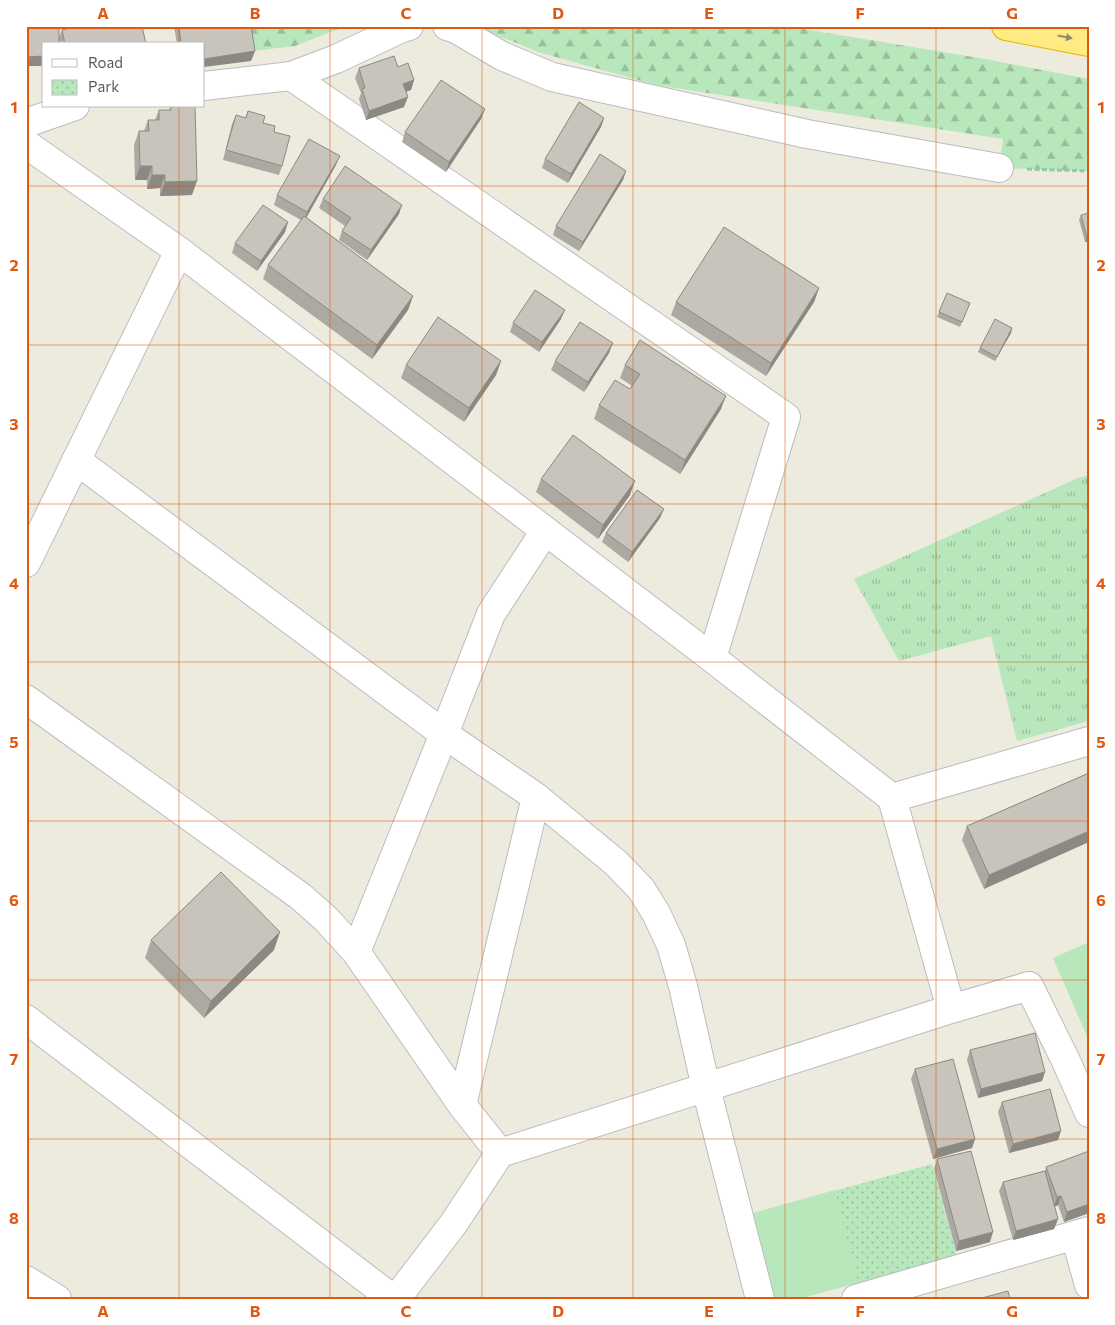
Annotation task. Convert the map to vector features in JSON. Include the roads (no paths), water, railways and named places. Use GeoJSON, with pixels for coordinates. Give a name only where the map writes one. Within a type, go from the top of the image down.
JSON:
{"type":"FeatureCollection","features":[{"type":"Feature","properties":{"kind":"highway"},"geometry":{"type":"LineString","coordinates":[[1006,26],[1089,42]]}},
{"type":"Feature","properties":{"kind":"street"},"geometry":{"type":"LineString","coordinates":[[205,86],[291,76],[336,60],[409,26]]}},
{"type":"Feature","properties":{"kind":"street"},"geometry":{"type":"LineString","coordinates":[[447,26],[456,29],[502,56],[552,77],[807,134],[999,168]]}},
{"type":"Feature","properties":{"kind":"street"},"geometry":{"type":"LineString","coordinates":[[291,76],[786,417],[712,658]]}},
{"type":"Feature","properties":{"kind":"street"},"geometry":{"type":"LineString","coordinates":[[26,123],[69,108]]}},
{"type":"Feature","properties":{"kind":"street"},"geometry":{"type":"LineString","coordinates":[[26,144],[179,251],[712,658],[892,798],[951,1010]]}},
{"type":"Feature","properties":{"kind":"street"},"geometry":{"type":"LineString","coordinates":[[26,563],[179,251]]}},
{"type":"Feature","properties":{"kind":"street"},"geometry":{"type":"LineString","coordinates":[[76,460],[444,734],[536,798],[616,863],[641,889],[656,913],[671,945],[683,986],[706,1088],[760,1299]]}},
{"type":"Feature","properties":{"kind":"street"},"geometry":{"type":"LineString","coordinates":[[356,952],[491,614],[545,531]]}},
{"type":"Feature","properties":{"kind":"street"},"geometry":{"type":"LineString","coordinates":[[26,699],[300,896],[326,919],[356,952],[462,1105],[500,1153]]}},
{"type":"Feature","properties":{"kind":"street"},"geometry":{"type":"LineString","coordinates":[[892,798],[1089,741]]}},
{"type":"Feature","properties":{"kind":"street"},"geometry":{"type":"LineString","coordinates":[[462,1105],[536,798]]}},
{"type":"Feature","properties":{"kind":"street"},"geometry":{"type":"LineString","coordinates":[[30,1030],[394,1299],[454,1223],[500,1153],[1029,986],[1089,1113]]}},
{"type":"Feature","properties":{"kind":"street"},"geometry":{"type":"LineString","coordinates":[[856,1299],[1082,1233],[1087,1269]]}},
{"type":"Feature","properties":{"kind":"street"},"geometry":{"type":"LineString","coordinates":[[26,1280],[57,1299]]}}]}
